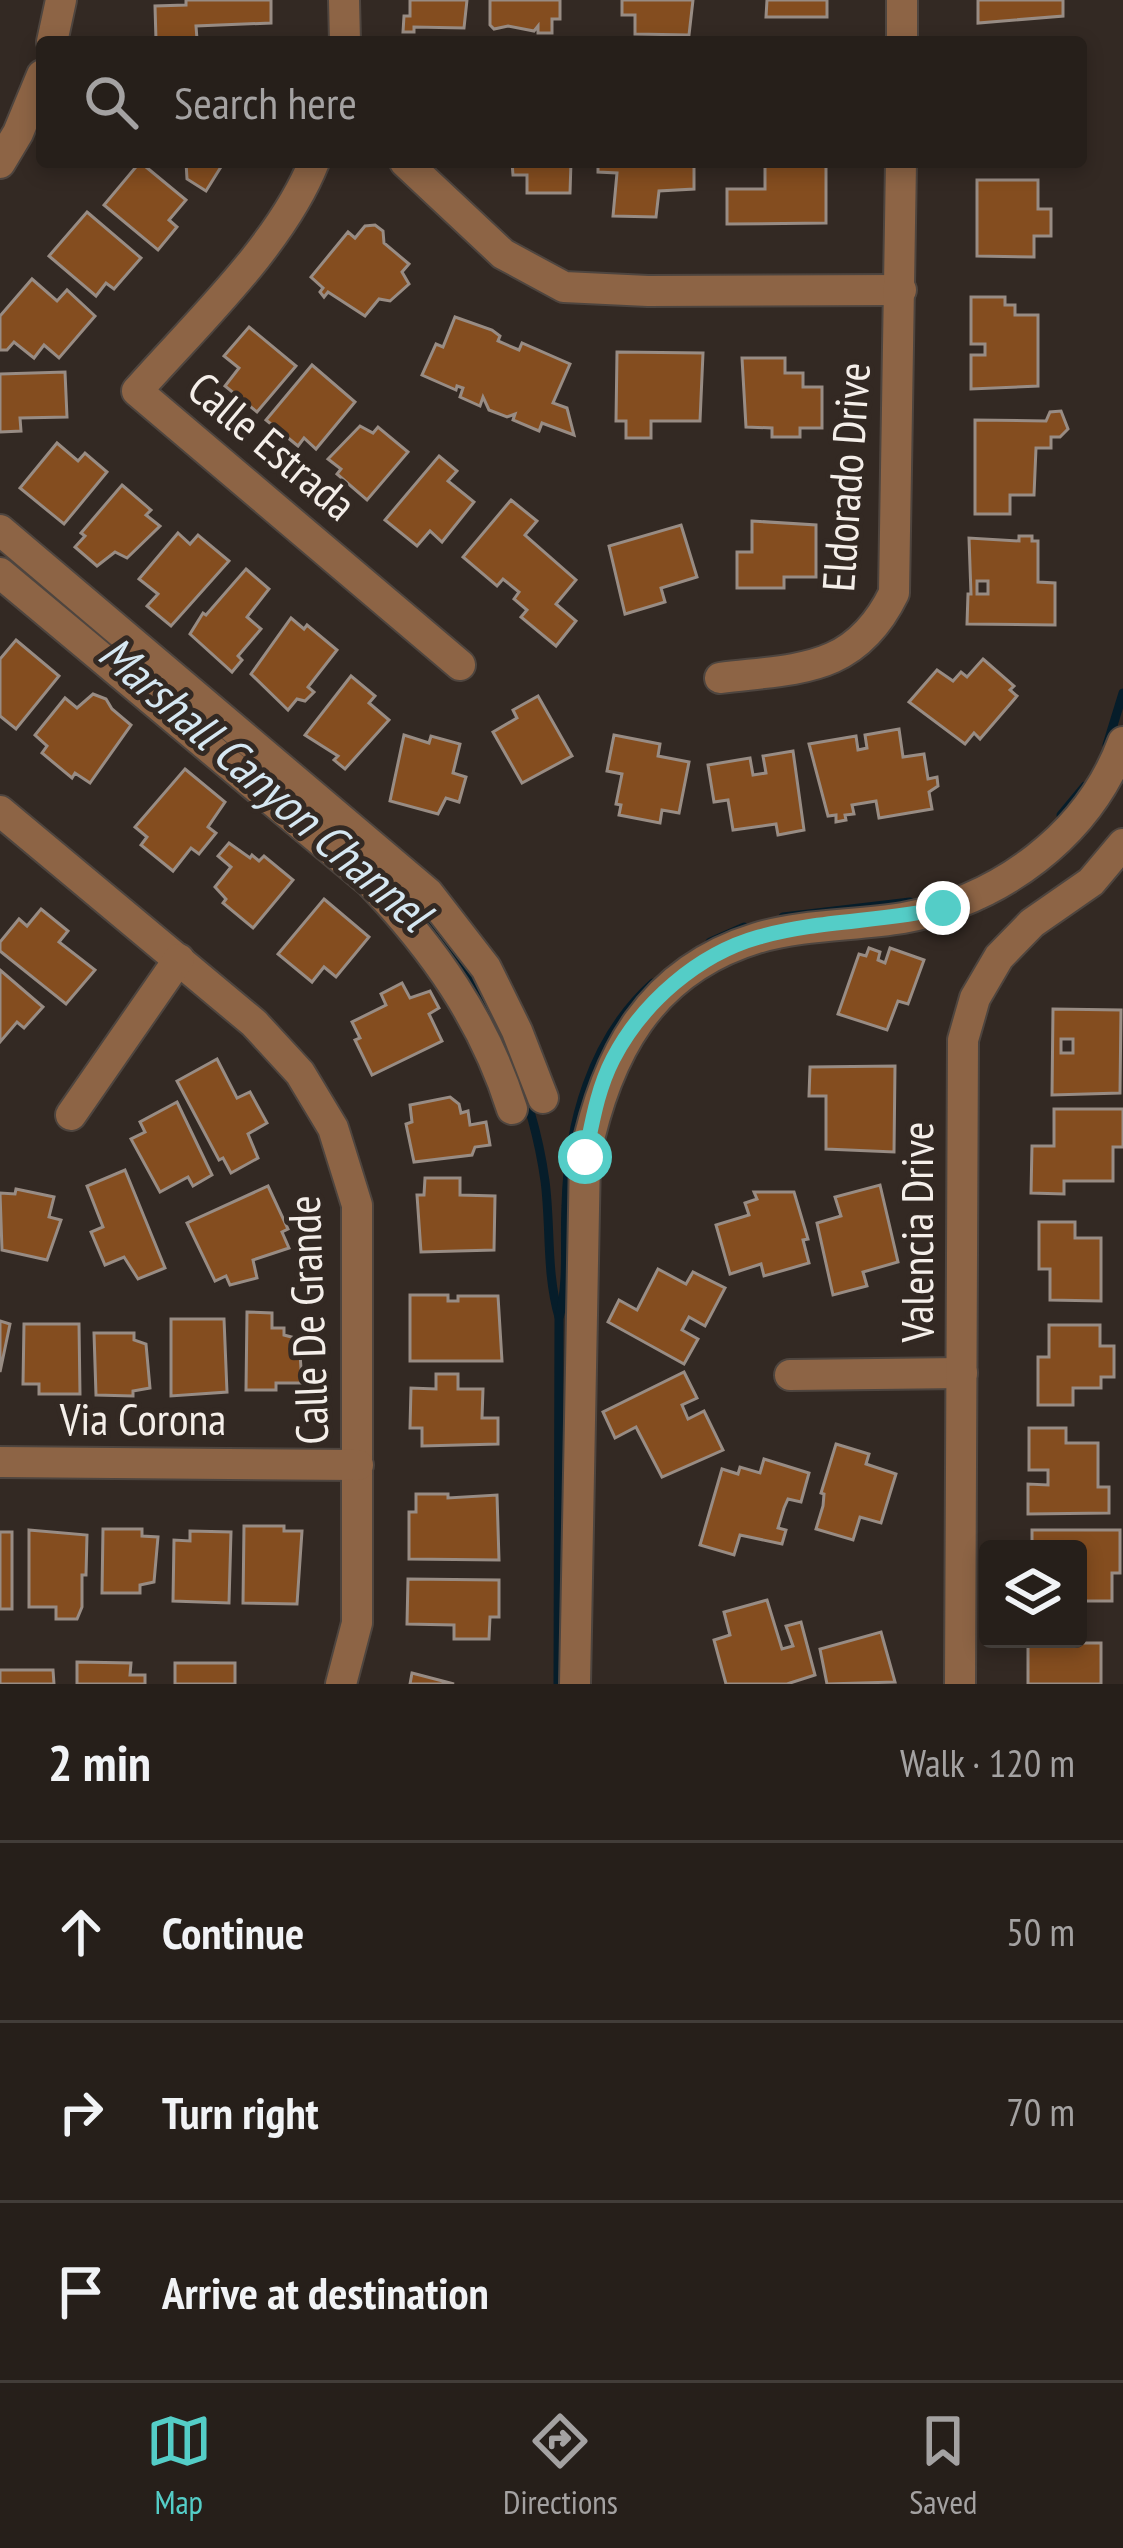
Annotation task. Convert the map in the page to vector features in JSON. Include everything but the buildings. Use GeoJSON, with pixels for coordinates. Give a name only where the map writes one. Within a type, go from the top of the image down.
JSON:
{"type":"FeatureCollection","features":[{"type":"Feature","properties":{"kind":"street"},"geometry":{"type":"LineString","coordinates":[[53,36],[61,0]]}},
{"type":"Feature","properties":{"kind":"street"},"geometry":{"type":"LineString","coordinates":[[344,0],[345,36]]}},
{"type":"Feature","properties":{"kind":"street"},"geometry":{"type":"LineString","coordinates":[[902,0],[902,36]]}},
{"type":"Feature","properties":{"kind":"street"},"geometry":{"type":"LineString","coordinates":[[0,163],[36,90]]}},
{"type":"Feature","properties":{"kind":"street","name":"Calle Estrada"},"geometry":{"type":"LineString","coordinates":[[311,168],[257,253],[137,392],[460,665]]}},
{"type":"Feature","properties":{"kind":"street"},"geometry":{"type":"LineString","coordinates":[[411,168],[502,254],[564,287],[901,290]]}},
{"type":"Feature","properties":{"kind":"street","name":"Eldorado Drive"},"geometry":{"type":"LineString","coordinates":[[720,678],[801,668],[851,650],[878,625],[894,593],[902,168]]}},
{"type":"Feature","properties":{"kind":"street"},"geometry":{"type":"LineString","coordinates":[[0,530],[428,893],[486,968],[518,1031],[543,1098]]}},
{"type":"Feature","properties":{"kind":"street"},"geometry":{"type":"LineString","coordinates":[[0,573],[370,882],[420,934],[488,1044],[512,1109]]}},
{"type":"Feature","properties":{"kind":"street"},"geometry":{"type":"LineString","coordinates":[[574,1684],[585,1157],[597,1100],[614,1058],[642,1016],[675,982],[722,951],[846,909],[901,918],[943,908],[1004,882],[1040,858],[1069,829],[1105,783],[1123,742]]}},
{"type":"Feature","properties":{"kind":"street","name":"Calle De Grande"},"geometry":{"type":"LineString","coordinates":[[0,811],[254,1023],[300,1072],[333,1128],[357,1205],[357,1623],[341,1684]]}},
{"type":"Feature","properties":{"kind":"street","name":"Valencia Drive"},"geometry":{"type":"LineString","coordinates":[[960,1684],[962,1040],[974,998],[999,957],[1031,923],[1090,882],[1123,844]]}},
{"type":"Feature","properties":{"kind":"street"},"geometry":{"type":"LineString","coordinates":[[70,1115],[179,959]]}},
{"type":"Feature","properties":{"kind":"street"},"geometry":{"type":"LineString","coordinates":[[790,1375],[962,1373]]}},
{"type":"Feature","properties":{"kind":"street","name":"Via Corona"},"geometry":{"type":"LineString","coordinates":[[0,1462],[358,1465]]}},
{"type":"Feature","properties":{"kind":"waterway","name":"Marshall Canyon Channel"},"geometry":{"type":"LineString","coordinates":[[106,642],[277,785]]}},
{"type":"Feature","properties":{"kind":"waterway","name":"Marshall Canyon Channel"},"geometry":{"type":"LineString","coordinates":[[1107,745],[1123,693]]}},
{"type":"Feature","properties":{"kind":"waterway","name":"Marshall Canyon Channel"},"geometry":{"type":"LineString","coordinates":[[1061,815],[1085,786]]}},
{"type":"Feature","properties":{"kind":"waterway","name":"Marshall Canyon Channel"},"geometry":{"type":"LineString","coordinates":[[386,876],[469,978],[510,1055],[537,1138],[559,1317]]}},
{"type":"Feature","properties":{"kind":"waterway","name":"Marshall Canyon Channel"},"geometry":{"type":"LineString","coordinates":[[783,917],[910,902]]}},
{"type":"Feature","properties":{"kind":"waterway","name":"Marshall Canyon Channel"},"geometry":{"type":"LineString","coordinates":[[710,942],[744,927]]}},
{"type":"Feature","properties":{"kind":"waterway","name":"Marshall Canyon Channel"},"geometry":{"type":"LineString","coordinates":[[558,1684],[559,1318],[572,1144],[599,1057],[632,1005],[653,983]]}},
{"type":"Feature","properties":{"kind":"route"},"geometry":{"type":"LineString","coordinates":[[585,1157],[597,1100],[614,1058],[642,1016],[675,982],[722,951],[759,937],[943,908]]}}]}
